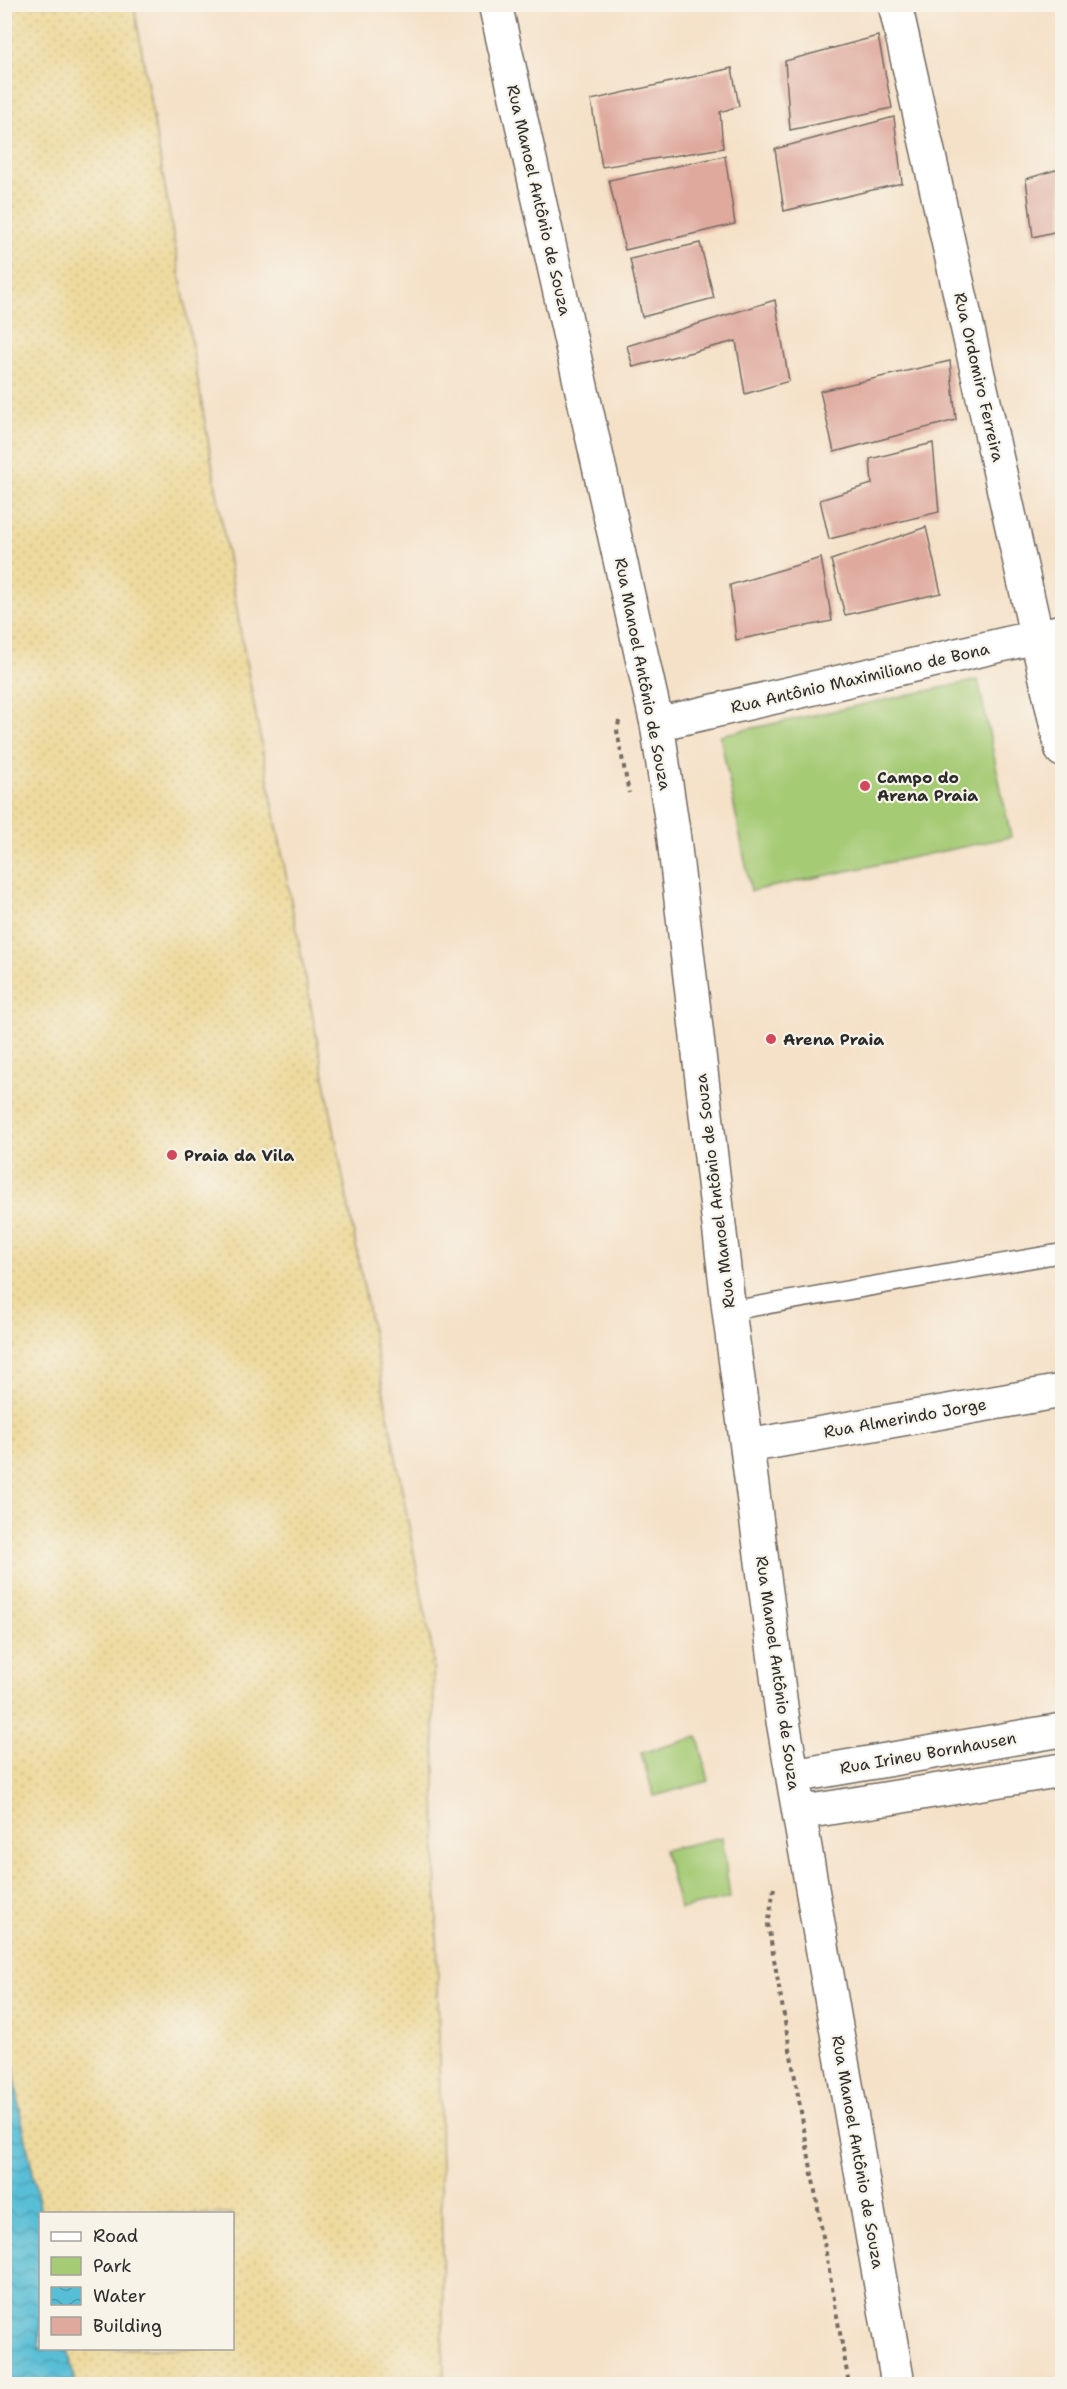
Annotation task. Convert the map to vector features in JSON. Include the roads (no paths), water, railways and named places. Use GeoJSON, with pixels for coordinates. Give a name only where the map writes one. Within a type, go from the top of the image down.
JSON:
{"type":"FeatureCollection","features":[{"type":"Feature","properties":{"kind":"street","name":"Rua Manoel Antônio de Souza"},"geometry":{"type":"LineString","coordinates":[[495,4],[657,724],[674,831],[729,1311],[783,1722],[898,2385]]}},
{"type":"Feature","properties":{"kind":"street","name":"Rua Ordomiro Ferreira"},"geometry":{"type":"LineString","coordinates":[[895,4],[1050,634],[1062,750]]}},
{"type":"Feature","properties":{"kind":"street","name":"Rua Antônio Maximiliano de Bona"},"geometry":{"type":"LineString","coordinates":[[657,724],[1050,634]]}},
{"type":"Feature","properties":{"kind":"street","name":"Rua Almerindo Jorge"},"geometry":{"type":"LineString","coordinates":[[748,1446],[1062,1391]]}},
{"type":"Feature","properties":{"kind":"street","name":"Rua Irineu Bornhausen"},"geometry":{"type":"LineString","coordinates":[[793,1776],[1062,1730]]}},
{"type":"Feature","properties":{"kind":"street"},"geometry":{"type":"LineString","coordinates":[[799,1813],[1062,1770]]}},
{"type":"Feature","properties":{"kind":"lane"},"geometry":{"type":"LineString","coordinates":[[729,1311],[1062,1253]]}},
{"type":"Feature","properties":{"kind":"water"},"geometry":{"type":"Polygon","coordinates":[[[4,2002],[20,2111],[41,2212],[39,2350],[68,2350],[75,2384],[5,2384],[4,2002]]]}},
{"type":"Feature","properties":{"kind":"place","name":"Campo do Arena Praia"},"geometry":{"type":"Point","coordinates":[865,786]}},
{"type":"Feature","properties":{"kind":"place","name":"Arena Praia"},"geometry":{"type":"Point","coordinates":[771,1039]}},
{"type":"Feature","properties":{"kind":"place","name":"Praia da Vila"},"geometry":{"type":"Point","coordinates":[172,1155]}}]}
